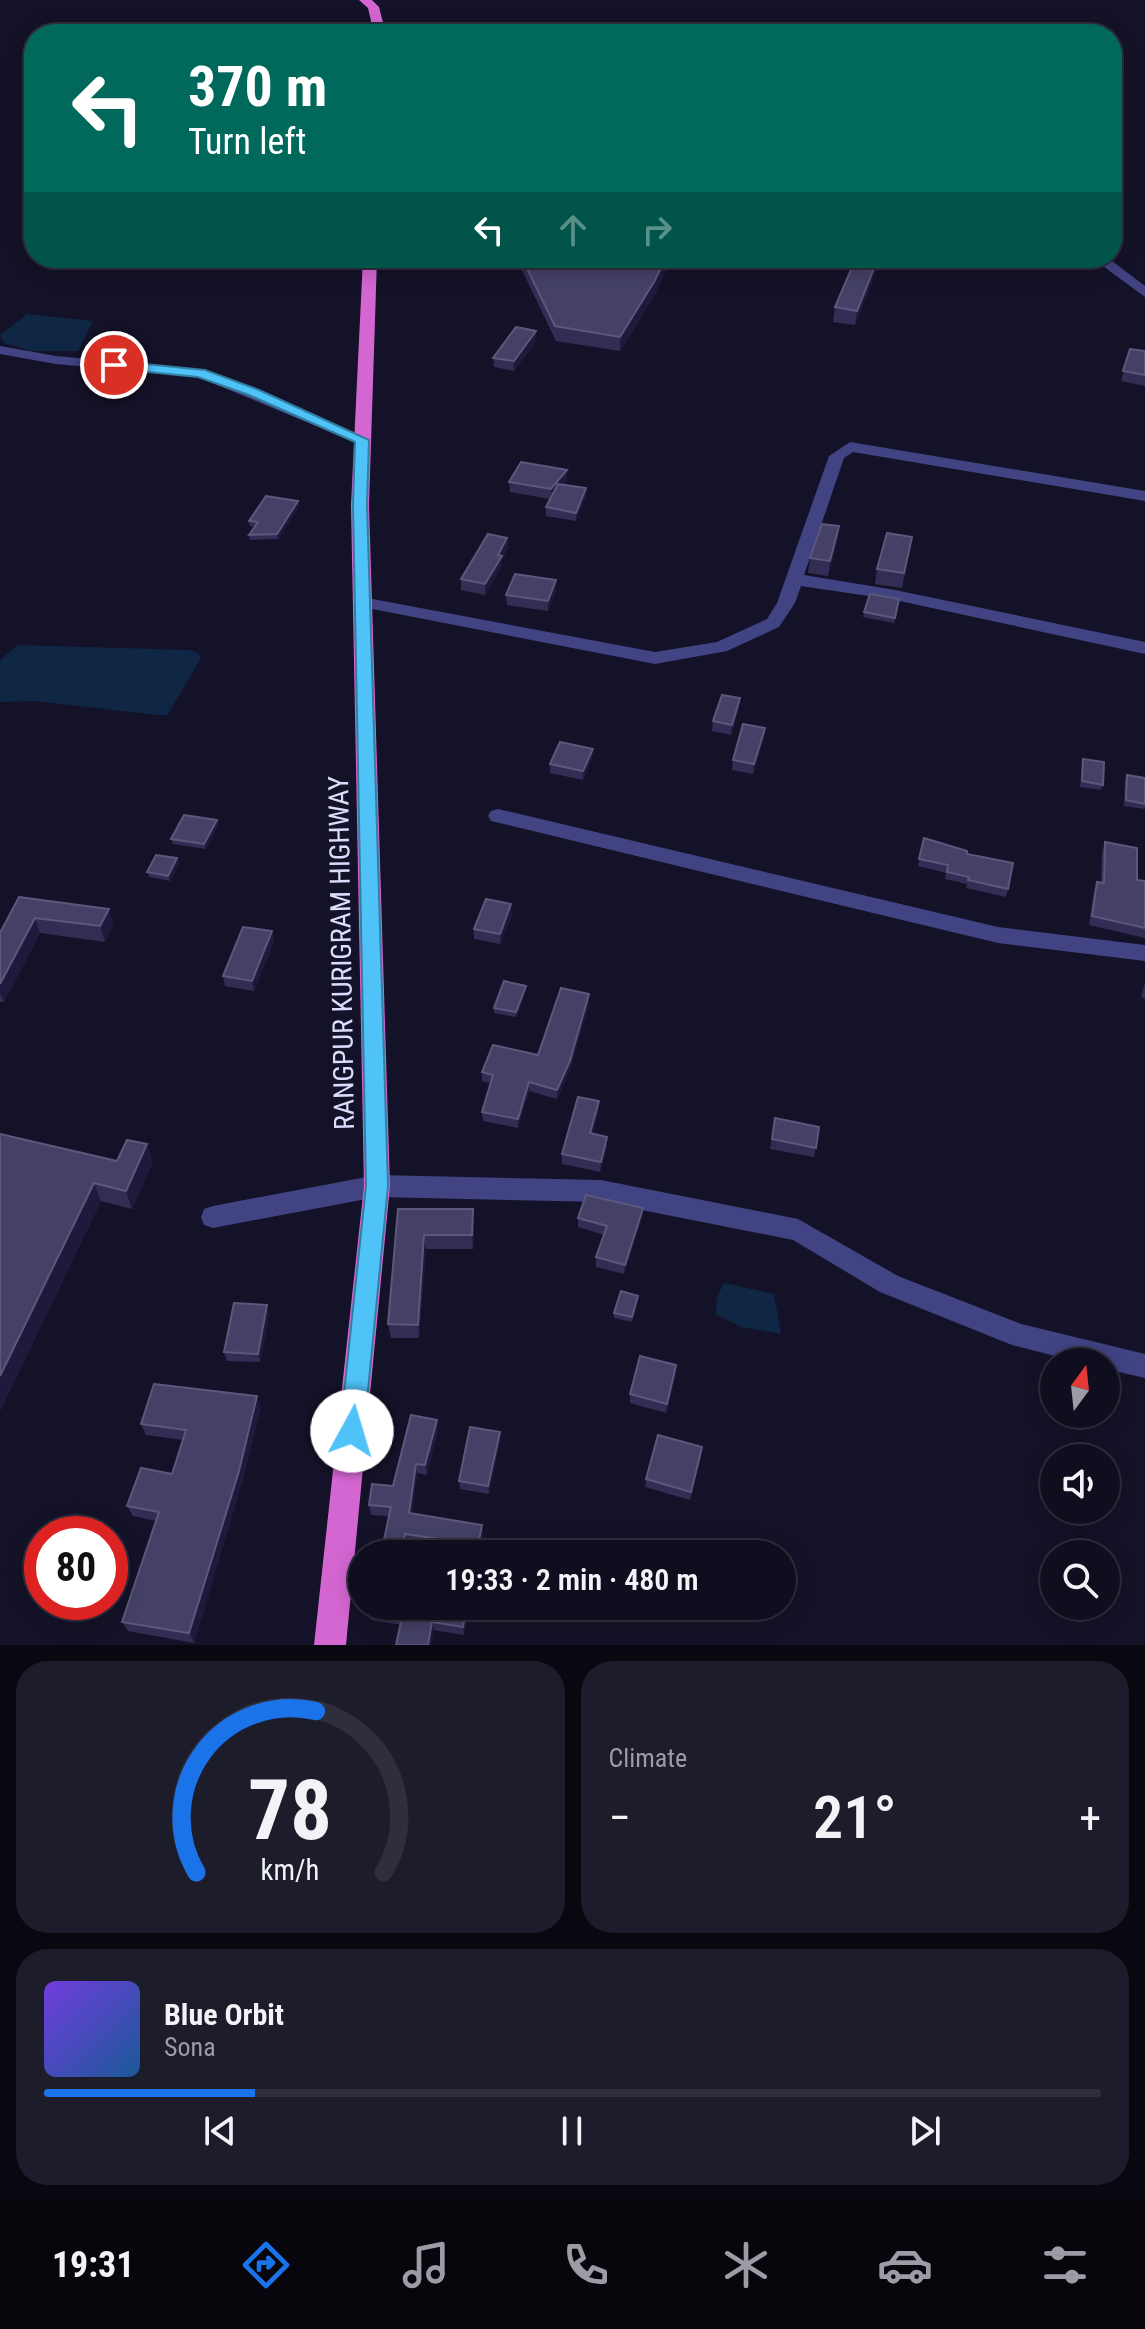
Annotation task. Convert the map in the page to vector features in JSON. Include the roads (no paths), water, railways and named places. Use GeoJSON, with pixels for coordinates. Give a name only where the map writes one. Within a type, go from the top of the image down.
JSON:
{"type":"FeatureCollection","features":[{"type":"Feature","properties":{"kind":"highway"},"geometry":{"type":"LineString","coordinates":[[365,0],[373,7],[377,24]]}},
{"type":"Feature","properties":{"kind":"highway","name":"RANGPUR KURIGRAM HIGHWAY"},"geometry":{"type":"LineString","coordinates":[[330,1645],[377,1186],[362,602],[362,440],[370,268]]}},
{"type":"Feature","properties":{"kind":"street"},"geometry":{"type":"LineString","coordinates":[[1112,268],[1145,293]]}},
{"type":"Feature","properties":{"kind":"street"},"geometry":{"type":"LineString","coordinates":[[0,350],[56,360],[200,373],[362,440]]}},
{"type":"Feature","properties":{"kind":"street"},"geometry":{"type":"LineString","coordinates":[[362,602],[655,658],[721,647],[773,623],[786,603],[837,456],[850,447],[1145,496]]}},
{"type":"Feature","properties":{"kind":"street"},"geometry":{"type":"LineString","coordinates":[[793,579],[895,595],[1145,648]]}},
{"type":"Feature","properties":{"kind":"street"},"geometry":{"type":"LineString","coordinates":[[498,816],[998,935],[1145,953]]}},
{"type":"Feature","properties":{"kind":"street"},"geometry":{"type":"LineString","coordinates":[[213,1217],[377,1186],[601,1191],[798,1230],[889,1284],[1006,1330],[1145,1366]]}},
{"type":"Feature","properties":{"kind":"water"},"geometry":{"type":"Polygon","coordinates":[[[27,314],[93,321],[78,351],[31,351],[4,343],[0,335],[27,314]]]}},
{"type":"Feature","properties":{"kind":"water"},"geometry":{"type":"Polygon","coordinates":[[[18,645],[189,650],[198,653],[201,658],[167,715],[157,715],[35,701],[0,702],[0,660],[18,645]]]}},
{"type":"Feature","properties":{"kind":"water"},"geometry":{"type":"Polygon","coordinates":[[[724,1283],[774,1294],[781,1334],[741,1327],[716,1314],[717,1297],[724,1283]]]}}]}
